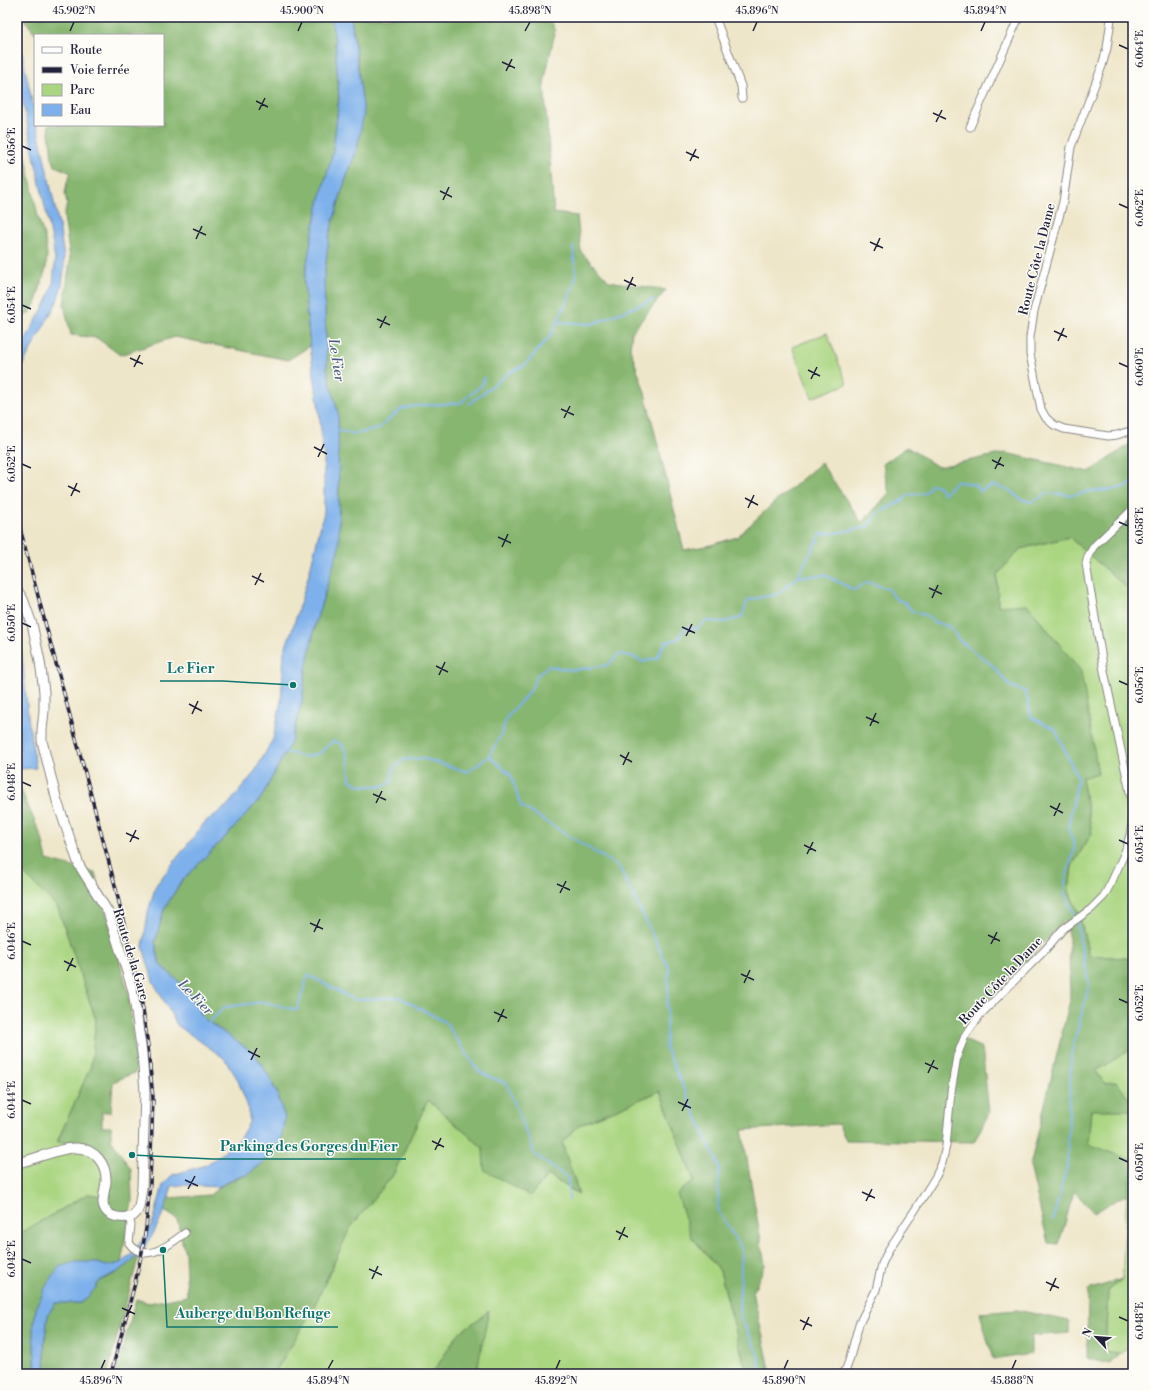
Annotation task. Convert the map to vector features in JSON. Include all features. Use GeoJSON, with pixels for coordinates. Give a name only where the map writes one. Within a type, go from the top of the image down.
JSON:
{"type":"FeatureCollection","features":[{"type":"Feature","properties":{"kind":"street"},"geometry":{"type":"LineString","coordinates":[[715,17],[741,86],[742,98]]}},
{"type":"Feature","properties":{"kind":"street"},"geometry":{"type":"LineString","coordinates":[[970,127],[1019,17]]}},
{"type":"Feature","properties":{"kind":"street","name":"Route Côte la Dame"},"geometry":{"type":"LineString","coordinates":[[1112,18],[1107,48],[1102,66],[1071,148],[1063,202],[1034,311],[1030,337],[1030,354],[1041,409],[1046,418],[1054,425],[1064,429],[1108,436],[1133,430]]}},
{"type":"Feature","properties":{"kind":"street"},"geometry":{"type":"LineString","coordinates":[[1133,509],[1094,546],[1088,556],[1086,564],[1104,671],[1133,806]]}},
{"type":"Feature","properties":{"kind":"street","name":"Route de la Gare"},"geometry":{"type":"LineString","coordinates":[[17,590],[23,599],[32,624],[40,661],[44,692],[42,741],[57,801],[79,866],[108,912],[133,991],[142,1048],[144,1098],[141,1196],[137,1212],[133,1216],[129,1217]]}},
{"type":"Feature","properties":{"kind":"street","name":"Route Côte la Dame"},"geometry":{"type":"LineString","coordinates":[[841,1374],[846,1369],[857,1330],[876,1290],[882,1264],[889,1249],[936,1176],[942,1163],[946,1146],[953,1077],[957,1056],[965,1036],[980,1015],[1045,950],[1063,929],[1091,910],[1104,896],[1125,852],[1133,819]]}},
{"type":"Feature","properties":{"kind":"street"},"geometry":{"type":"LineString","coordinates":[[17,1163],[73,1148],[81,1148],[92,1153],[101,1161],[106,1180],[103,1200],[105,1207],[108,1212],[118,1218],[129,1217],[131,1225],[129,1243],[137,1251],[149,1253],[155,1252],[170,1244],[185,1233]]}},
{"type":"Feature","properties":{"kind":"green space"},"geometry":{"type":"Polygon","coordinates":[[[24,17],[331,17],[335,41],[339,98],[333,152],[320,199],[304,282],[310,346],[288,360],[175,337],[120,355],[97,338],[71,335],[64,305],[70,259],[64,216],[67,204],[65,194],[67,182],[71,173],[55,166],[52,157],[48,126],[164,126],[164,34],[37,34],[24,17]]]}},
{"type":"Feature","properties":{"kind":"green space"},"geometry":{"type":"Polygon","coordinates":[[[351,17],[548,17],[555,31],[544,83],[554,213],[577,216],[581,252],[609,281],[666,290],[632,332],[630,348],[645,393],[684,550],[711,545],[737,537],[777,500],[821,463],[862,523],[889,493],[883,464],[907,447],[938,467],[1006,453],[1089,472],[1133,442],[1133,593],[1069,537],[1020,549],[997,575],[998,606],[1027,604],[1081,671],[1098,773],[1082,778],[1092,833],[1072,866],[1069,891],[1079,914],[1089,955],[1133,959],[1133,1037],[1131,1049],[1096,1071],[1104,1083],[1116,1082],[1133,1103],[1133,1110],[1091,1110],[1088,1144],[1133,1161],[1133,1169],[1127,1194],[1094,1213],[1074,1191],[1059,1244],[1048,1243],[1030,1166],[1070,1000],[1069,939],[1064,921],[968,1022],[960,1038],[982,1048],[989,1113],[974,1142],[846,1140],[838,1124],[742,1130],[765,1265],[753,1292],[771,1374],[747,1374],[720,1271],[691,1236],[677,1194],[694,1180],[660,1091],[579,1125],[562,1143],[579,1194],[548,1175],[530,1196],[484,1170],[483,1148],[428,1100],[393,1175],[350,1228],[312,1311],[274,1374],[116,1374],[136,1299],[149,1303],[187,1296],[185,1254],[177,1219],[163,1210],[169,1198],[210,1195],[218,1188],[236,1178],[247,1175],[285,1119],[278,1095],[267,1073],[254,1053],[204,1019],[185,987],[160,965],[155,942],[164,909],[181,882],[261,798],[291,742],[302,701],[306,669],[315,624],[327,587],[339,518],[338,414],[327,370],[324,279],[329,236],[343,187],[357,149],[358,66],[351,17]]]}},
{"type":"Feature","properties":{"kind":"green space"},"geometry":{"type":"Polygon","coordinates":[[[17,113],[47,254],[46,268],[36,302],[30,313],[21,318],[17,316],[17,231],[20,218],[20,185],[17,173],[17,113]]]}},
{"type":"Feature","properties":{"kind":"green space"},"geometry":{"type":"Polygon","coordinates":[[[827,333],[847,384],[812,398],[792,347],[827,333]]]}},
{"type":"Feature","properties":{"kind":"green space"},"geometry":{"type":"Polygon","coordinates":[[[1069,537],[1133,593],[1133,686],[1130,687],[1133,697],[1133,959],[1089,955],[1079,914],[1069,891],[1072,866],[1092,833],[1082,777],[1098,773],[998,606],[997,575],[1020,549],[1069,537]]]}},
{"type":"Feature","properties":{"kind":"green space"},"geometry":{"type":"Polygon","coordinates":[[[17,781],[42,838],[47,860],[95,873],[129,995],[136,1072],[113,1082],[111,1112],[102,1112],[102,1127],[111,1127],[111,1140],[131,1169],[132,1201],[121,1264],[107,1266],[94,1262],[45,1288],[36,1310],[33,1330],[36,1374],[17,1374],[17,1235],[88,1194],[111,1197],[106,1158],[87,1142],[57,1142],[91,1066],[96,1020],[58,908],[20,870],[17,862],[17,781]]]}},
{"type":"Feature","properties":{"kind":"green space"},"geometry":{"type":"Polygon","coordinates":[[[17,862],[20,870],[58,908],[96,1020],[91,1066],[57,1142],[87,1142],[106,1158],[111,1198],[88,1194],[17,1235],[17,862]]]}},
{"type":"Feature","properties":{"kind":"green space"},"geometry":{"type":"Polygon","coordinates":[[[1133,1037],[1133,1103],[1116,1082],[1104,1083],[1096,1071],[1131,1049],[1133,1037]]]}},
{"type":"Feature","properties":{"kind":"green space"},"geometry":{"type":"Polygon","coordinates":[[[660,1091],[694,1180],[691,1236],[720,1271],[747,1374],[476,1374],[488,1312],[458,1334],[432,1374],[274,1374],[312,1311],[350,1228],[393,1175],[428,1100],[483,1148],[548,1175],[578,1194],[562,1143],[579,1125],[660,1091]]]}},
{"type":"Feature","properties":{"kind":"green space"},"geometry":{"type":"Polygon","coordinates":[[[1091,1109],[1133,1110],[1133,1161],[1088,1145],[1091,1109]]]}},
{"type":"Feature","properties":{"kind":"green space"},"geometry":{"type":"Polygon","coordinates":[[[1133,1169],[1133,1344],[1119,1353],[1105,1353],[1108,1290],[1122,1279],[1127,1194],[1133,1169]]]}},
{"type":"Feature","properties":{"kind":"green space"},"geometry":{"type":"Polygon","coordinates":[[[139,1255],[107,1374],[46,1374],[44,1344],[48,1315],[55,1303],[81,1303],[93,1291],[100,1281],[125,1267],[139,1255]]]}},
{"type":"Feature","properties":{"kind":"green space"},"geometry":{"type":"Polygon","coordinates":[[[1122,1279],[1108,1290],[1105,1353],[1119,1353],[1110,1364],[1087,1358],[1088,1290],[1122,1279]]]}},
{"type":"Feature","properties":{"kind":"green space"},"geometry":{"type":"Polygon","coordinates":[[[1017,1310],[1069,1321],[1069,1333],[1031,1336],[1031,1354],[993,1360],[980,1313],[1017,1310]]]}},
{"type":"Feature","properties":{"kind":"green space"},"geometry":{"type":"Polygon","coordinates":[[[489,1311],[476,1374],[432,1374],[458,1334],[489,1311]]]}},
{"type":"Feature","properties":{"kind":"water","name":"Le Fier"},"geometry":{"type":"Polygon","coordinates":[[[331,17],[351,17],[364,113],[357,149],[343,187],[329,236],[324,279],[327,370],[338,413],[339,547],[315,624],[306,669],[302,701],[291,742],[261,798],[181,882],[164,909],[155,942],[160,965],[185,987],[204,1019],[254,1053],[267,1073],[278,1095],[285,1119],[280,1143],[263,1163],[247,1175],[235,1178],[218,1187],[185,1185],[172,1186],[165,1208],[155,1231],[142,1251],[134,1260],[122,1269],[101,1280],[81,1303],[55,1303],[48,1315],[44,1344],[46,1374],[36,1374],[33,1330],[36,1309],[45,1288],[59,1267],[75,1262],[94,1262],[107,1266],[121,1263],[133,1253],[149,1230],[154,1219],[163,1185],[172,1175],[206,1165],[239,1139],[249,1123],[249,1110],[237,1078],[224,1058],[177,1025],[153,981],[143,947],[148,912],[156,885],[205,822],[227,806],[254,773],[273,739],[281,702],[284,652],[309,574],[324,512],[324,459],[310,346],[304,282],[320,199],[333,152],[339,98],[335,41],[331,17]]]}},
{"type":"Feature","properties":{"kind":"water"},"geometry":{"type":"Polygon","coordinates":[[[17,30],[34,110],[34,126],[37,126],[59,225],[64,257],[64,270],[62,286],[56,304],[17,375],[17,355],[47,301],[53,284],[55,261],[53,245],[17,75],[17,30]]]}},
{"type":"Feature","properties":{"kind":"water"},"geometry":{"type":"Polygon","coordinates":[[[17,630],[21,647],[29,724],[36,768],[20,769],[20,738],[17,715],[17,630]]]}},
{"type":"Feature","properties":{"kind":"waterway"},"geometry":{"type":"LineString","coordinates":[[469,404],[510,372],[525,365],[551,335],[576,278],[573,247]]}},
{"type":"Feature","properties":{"kind":"waterway"},"geometry":{"type":"LineString","coordinates":[[558,322],[592,324],[655,299]]}},
{"type":"Feature","properties":{"kind":"waterway"},"geometry":{"type":"LineString","coordinates":[[336,430],[355,434],[378,429],[401,409],[415,406],[460,403],[482,385],[484,378]]}},
{"type":"Feature","properties":{"kind":"waterway"},"geometry":{"type":"LineString","coordinates":[[283,751],[304,757],[320,753],[333,741],[342,744],[348,756],[350,780],[361,786],[382,786],[392,782],[392,771],[403,760],[422,758],[468,772],[489,756],[501,735],[507,717],[531,690],[537,675],[548,666],[573,670],[608,665],[619,654],[631,656],[643,662],[657,658],[666,642],[678,639],[685,628],[696,629],[706,621],[725,622],[742,617],[748,600],[778,594],[797,577],[821,534],[868,527],[877,514],[903,500],[907,495],[925,493],[932,484],[940,487],[944,494],[956,481],[975,485],[980,491],[994,485],[1013,492],[1020,499],[1032,502],[1047,493],[1073,495],[1091,491],[1111,490],[1128,486],[1133,482]]}},
{"type":"Feature","properties":{"kind":"waterway"},"geometry":{"type":"LineString","coordinates":[[797,577],[825,575],[854,590],[868,582],[888,589],[897,600],[904,602],[912,611],[927,616],[932,621],[950,627],[959,640],[991,664],[1010,686],[1026,692],[1031,717],[1055,729],[1078,778],[1068,828],[1075,847],[1065,880],[1064,893],[1074,915]]}},
{"type":"Feature","properties":{"kind":"waterway"},"geometry":{"type":"LineString","coordinates":[[489,756],[511,775],[521,806],[619,867],[669,968],[665,1047],[719,1166],[718,1211],[742,1249],[739,1313],[758,1354],[762,1374]]}},
{"type":"Feature","properties":{"kind":"waterway"},"geometry":{"type":"LineString","coordinates":[[1053,1220],[1067,1167],[1071,1055],[1089,985],[1077,924]]}},
{"type":"Feature","properties":{"kind":"waterway"},"geometry":{"type":"LineString","coordinates":[[208,1023],[225,1007],[264,1002],[297,1010],[308,975],[355,1000],[399,997],[445,1022],[479,1072],[507,1084],[535,1155],[568,1178],[569,1200]]}},
{"type":"Feature","properties":{"kind":"railway"},"geometry":{"type":"LineString","coordinates":[[17,517],[116,889],[143,1009],[148,1046],[153,1098],[150,1183],[146,1228],[135,1283],[111,1374]]}},
{"type":"Feature","properties":{"kind":"place","name":"Le Fier"},"geometry":{"type":"Point","coordinates":[293,685]}},
{"type":"Feature","properties":{"kind":"place","name":"Parking des Gorges du Fier"},"geometry":{"type":"Point","coordinates":[132,1155]}},
{"type":"Feature","properties":{"kind":"place","name":"Auberge du Bon Refuge"},"geometry":{"type":"Point","coordinates":[163,1250]}}]}
